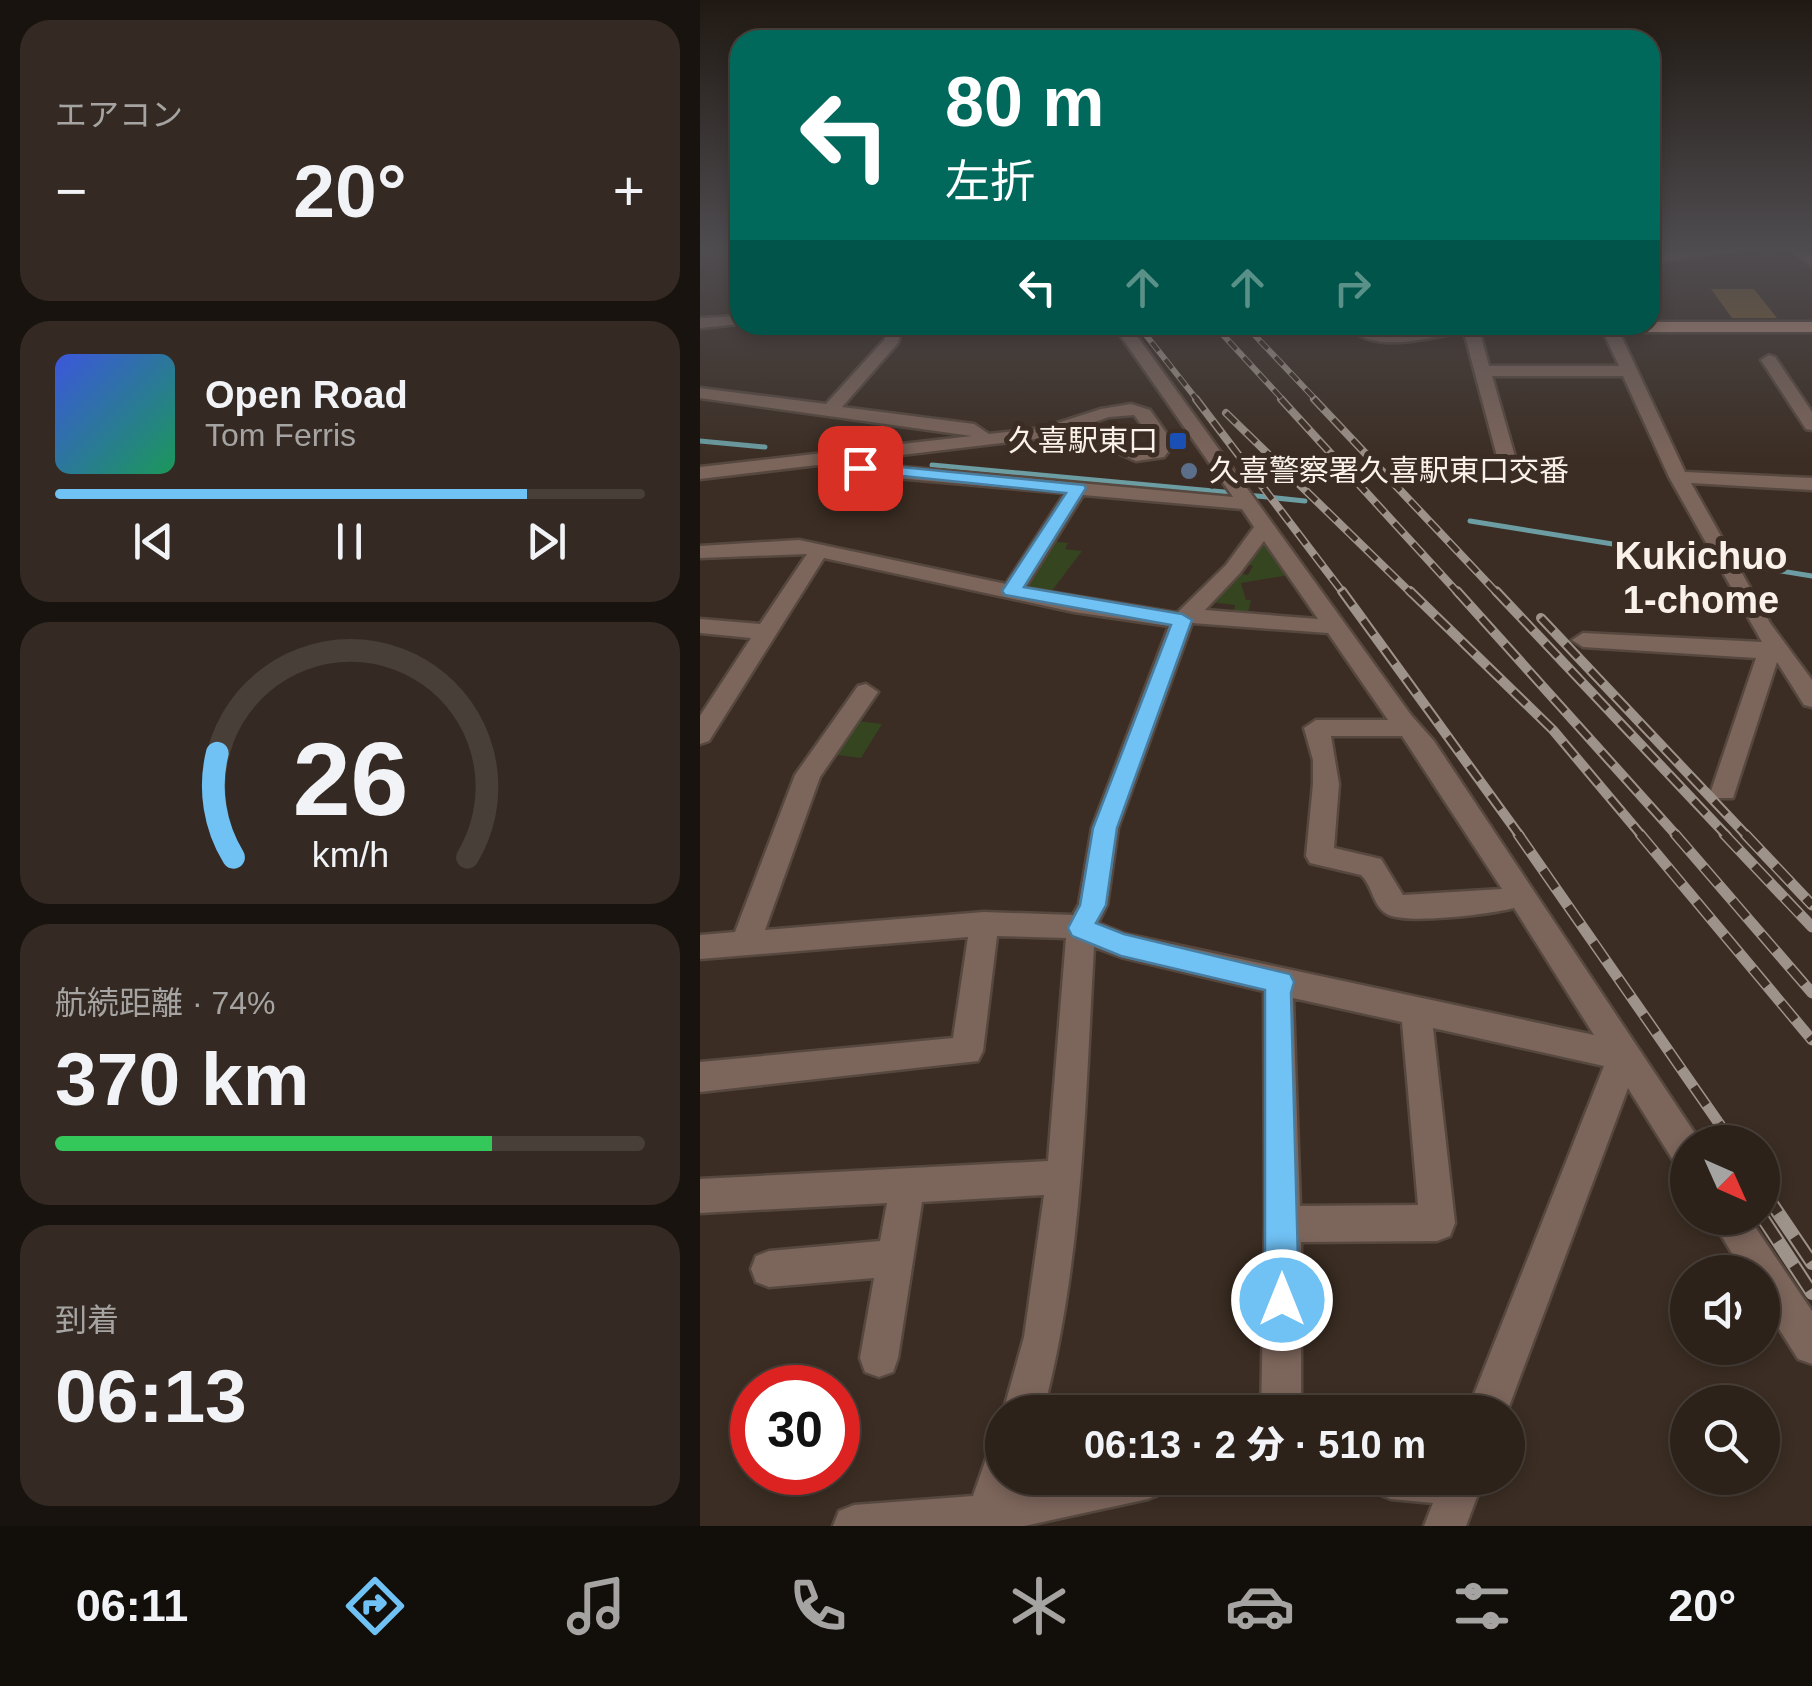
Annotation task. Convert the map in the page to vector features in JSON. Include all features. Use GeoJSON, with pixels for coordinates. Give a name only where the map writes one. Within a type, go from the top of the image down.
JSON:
{"type":"FeatureCollection","features":[{"type":"Feature","properties":{"kind":"main road"},"geometry":{"type":"LineString","coordinates":[[1660,327],[1811,328]]}},
{"type":"Feature","properties":{"kind":"street"},"geometry":{"type":"LineString","coordinates":[[700,323],[730,321]]}},
{"type":"Feature","properties":{"kind":"street"},"geometry":{"type":"LineString","coordinates":[[831,410],[894,335]]}},
{"type":"Feature","properties":{"kind":"street"},"geometry":{"type":"LineString","coordinates":[[1127,335],[1408,728],[1425,746],[1670,1126]]}},
{"type":"Feature","properties":{"kind":"street"},"geometry":{"type":"LineString","coordinates":[[1469,335],[1507,460]]}},
{"type":"Feature","properties":{"kind":"street"},"geometry":{"type":"LineString","coordinates":[[1613,335],[1678,476],[1767,641],[1788,660],[1812,699]]}},
{"type":"Feature","properties":{"kind":"street"},"geometry":{"type":"LineString","coordinates":[[1769,360],[1804,400],[1812,425]]}},
{"type":"Feature","properties":{"kind":"street"},"geometry":{"type":"LineString","coordinates":[[1482,371],[1629,371]]}},
{"type":"Feature","properties":{"kind":"street"},"geometry":{"type":"LineString","coordinates":[[700,394],[974,429],[986,440]]}},
{"type":"Feature","properties":{"kind":"street"},"geometry":{"type":"LineString","coordinates":[[703,478],[1044,433],[1095,438],[1142,456],[1158,453],[1165,444],[1144,414],[1136,410],[1086,418],[1044,433]]}},
{"type":"Feature","properties":{"kind":"street"},"geometry":{"type":"LineString","coordinates":[[858,455],[862,469],[1078,488],[1244,496]]}},
{"type":"Feature","properties":{"kind":"street"},"geometry":{"type":"LineString","coordinates":[[1678,476],[1812,484]]}},
{"type":"Feature","properties":{"kind":"street"},"geometry":{"type":"LineString","coordinates":[[1012,591],[1078,488]]}},
{"type":"Feature","properties":{"kind":"street"},"geometry":{"type":"LineString","coordinates":[[1027,1395],[1043,1336],[1064,1177],[1081,928],[1093,905],[1105,828],[1185,618],[1233,568],[1266,525]]}},
{"type":"Feature","properties":{"kind":"street"},"geometry":{"type":"LineString","coordinates":[[700,552],[799,546],[1012,591],[1185,618],[1336,627]]}},
{"type":"Feature","properties":{"kind":"street"},"geometry":{"type":"LineString","coordinates":[[700,735],[708,709],[768,632],[819,550]]}},
{"type":"Feature","properties":{"kind":"street"},"geometry":{"type":"LineString","coordinates":[[700,626],[768,632]]}},
{"type":"Feature","properties":{"kind":"street"},"geometry":{"type":"LineString","coordinates":[[1582,640],[1767,641]]}},
{"type":"Feature","properties":{"kind":"street"},"geometry":{"type":"LineString","coordinates":[[1724,791],[1767,641]]}},
{"type":"Feature","properties":{"kind":"street"},"geometry":{"type":"LineString","coordinates":[[745,944],[808,775],[866,692]]}},
{"type":"Feature","properties":{"kind":"street"},"geometry":{"type":"LineString","coordinates":[[1408,728],[1316,728],[1325,760],[1326,784],[1320,856],[1370,866],[1379,876],[1386,898],[1399,907],[1519,895]]}},
{"type":"Feature","properties":{"kind":"street"},"geometry":{"type":"LineString","coordinates":[[700,1077],[967,1051],[984,924]]}},
{"type":"Feature","properties":{"kind":"street"},"geometry":{"type":"LineString","coordinates":[[700,947],[984,924],[1081,928],[1121,944],[1281,982],[1624,1056]]}},
{"type":"Feature","properties":{"kind":"street"},"geometry":{"type":"LineString","coordinates":[[1281,982],[1278,993],[1283,1224],[1281,1395]]}},
{"type":"Feature","properties":{"kind":"street"},"geometry":{"type":"LineString","coordinates":[[1283,1224],[1437,1223],[1416,1026],[1419,1013]]}},
{"type":"Feature","properties":{"kind":"street"},"geometry":{"type":"LineString","coordinates":[[1494,1395],[1624,1056]]}},
{"type":"Feature","properties":{"kind":"street"},"geometry":{"type":"LineString","coordinates":[[700,1196],[1064,1177]]}},
{"type":"Feature","properties":{"kind":"street"},"geometry":{"type":"LineString","coordinates":[[879,1358],[907,1185]]}},
{"type":"Feature","properties":{"kind":"street"},"geometry":{"type":"LineString","coordinates":[[1740,1235],[1812,1345]]}},
{"type":"Feature","properties":{"kind":"street"},"geometry":{"type":"LineString","coordinates":[[769,1269],[896,1258]]}},
{"type":"Feature","properties":{"kind":"street"},"geometry":{"type":"LineString","coordinates":[[986,1521],[994,1495]]}},
{"type":"Feature","properties":{"kind":"street"},"geometry":{"type":"LineString","coordinates":[[854,1526],[986,1521],[1059,1495]]}},
{"type":"Feature","properties":{"kind":"street"},"geometry":{"type":"LineString","coordinates":[[1445,1526],[1456,1495]]}},
{"type":"Feature","properties":{"kind":"green space"},"geometry":{"type":"Polygon","coordinates":[[[1265,538],[1289,575],[1241,583],[1246,600],[1251,600],[1247,617],[1233,616],[1235,605],[1211,602],[1237,573],[1248,575],[1253,566],[1244,564],[1265,538]]]}},
{"type":"Feature","properties":{"kind":"green space"},"geometry":{"type":"Polygon","coordinates":[[[1048,541],[1068,543],[1065,549],[1082,551],[1048,596],[1018,590],[1048,541]]]}},
{"type":"Feature","properties":{"kind":"green space"},"geometry":{"type":"Polygon","coordinates":[[[850,720],[882,724],[861,758],[829,754],[850,720]]]}},
{"type":"Feature","properties":{"kind":"waterway"},"geometry":{"type":"LineString","coordinates":[[700,441],[765,447]]}},
{"type":"Feature","properties":{"kind":"waterway"},"geometry":{"type":"LineString","coordinates":[[932,465],[1235,493]]}},
{"type":"Feature","properties":{"kind":"waterway"},"geometry":{"type":"LineString","coordinates":[[1247,495],[1305,501]]}},
{"type":"Feature","properties":{"kind":"waterway"},"geometry":{"type":"LineString","coordinates":[[1470,521],[1812,576]]}},
{"type":"Feature","properties":{"kind":"railway"},"geometry":{"type":"LineString","coordinates":[[1146,335],[1198,401]]}},
{"type":"Feature","properties":{"kind":"railway"},"geometry":{"type":"LineString","coordinates":[[1223,335],[1284,401]]}},
{"type":"Feature","properties":{"kind":"railway"},"geometry":{"type":"LineString","coordinates":[[1254,335],[1317,401]]}},
{"type":"Feature","properties":{"kind":"railway"},"geometry":{"type":"LineString","coordinates":[[1196,399],[1344,594]]}},
{"type":"Feature","properties":{"kind":"railway"},"geometry":{"type":"LineString","coordinates":[[1281,399],[1459,594]]}},
{"type":"Feature","properties":{"kind":"railway"},"geometry":{"type":"LineString","coordinates":[[1314,399],[1498,594]]}},
{"type":"Feature","properties":{"kind":"railway"},"geometry":{"type":"LineString","coordinates":[[1226,413],[1412,594]]}},
{"type":"Feature","properties":{"kind":"railway"},"geometry":{"type":"LineString","coordinates":[[1342,591],[1520,836]]}},
{"type":"Feature","properties":{"kind":"railway"},"geometry":{"type":"LineString","coordinates":[[1410,591],[1553,730],[1642,836]]}},
{"type":"Feature","properties":{"kind":"railway"},"geometry":{"type":"LineString","coordinates":[[1457,591],[1677,836]]}},
{"type":"Feature","properties":{"kind":"railway"},"geometry":{"type":"LineString","coordinates":[[1496,591],[1727,836]]}},
{"type":"Feature","properties":{"kind":"railway"},"geometry":{"type":"LineString","coordinates":[[1541,618],[1747,836]]}},
{"type":"Feature","properties":{"kind":"railway"},"geometry":{"type":"LineString","coordinates":[[1518,834],[1720,1125]]}},
{"type":"Feature","properties":{"kind":"railway"},"geometry":{"type":"LineString","coordinates":[[1640,834],[1812,1040]]}},
{"type":"Feature","properties":{"kind":"railway"},"geometry":{"type":"LineString","coordinates":[[1675,834],[1812,993]]}},
{"type":"Feature","properties":{"kind":"railway"},"geometry":{"type":"LineString","coordinates":[[1724,834],[1812,927]]}},
{"type":"Feature","properties":{"kind":"railway"},"geometry":{"type":"LineString","coordinates":[[1745,834],[1812,905]]}},
{"type":"Feature","properties":{"kind":"railway"},"geometry":{"type":"LineString","coordinates":[[1780,1216],[1812,1263]]}},
{"type":"Feature","properties":{"kind":"railway"},"geometry":{"type":"LineString","coordinates":[[1774,1235],[1812,1293]]}},
{"type":"Feature","properties":{"kind":"place","name":"久喜駅東口"},"geometry":{"type":"Point","coordinates":[1178,441]}},
{"type":"Feature","properties":{"kind":"place","name":"久喜警察署久喜駅東口交番"},"geometry":{"type":"Point","coordinates":[1189,471]}},
{"type":"Feature","properties":{"kind":"district","name":"Kukichuo 1-chome"},"geometry":{"type":"Point","coordinates":[1701,578]}},
{"type":"Feature","properties":{"kind":"route"},"geometry":{"type":"LineString","coordinates":[[860,468],[1078,488],[1012,591],[1074,605],[1182,620],[1105,828],[1093,905],[1081,928],[1121,944],[1281,982],[1278,993],[1282,1300]]}}]}
